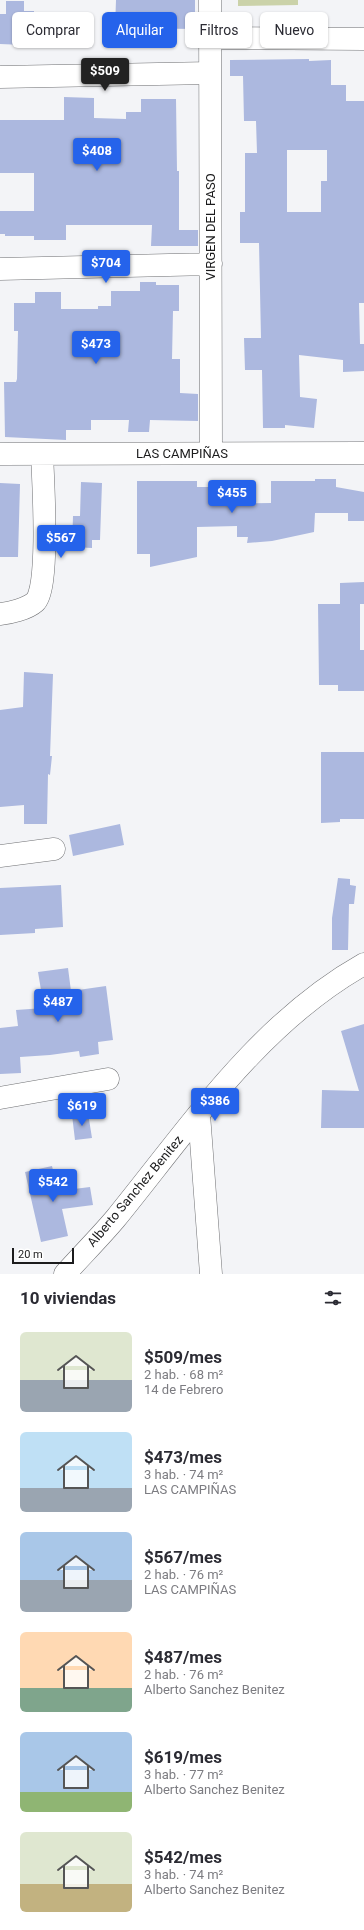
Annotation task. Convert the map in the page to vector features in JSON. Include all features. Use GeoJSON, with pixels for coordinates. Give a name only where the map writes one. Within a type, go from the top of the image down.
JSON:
{"type":"FeatureCollection","features":[{"type":"Feature","properties":{"kind":"street","name":"VIRGEN DEL PASO"},"geometry":{"type":"LineString","coordinates":[[210,0],[210,12]]}},
{"type":"Feature","properties":{"kind":"street"},"geometry":{"type":"LineString","coordinates":[[252,38],[364,38]]}},
{"type":"Feature","properties":{"kind":"street","name":"VIRGEN DEL PASO"},"geometry":{"type":"LineString","coordinates":[[209,48],[212,453]]}},
{"type":"Feature","properties":{"kind":"street"},"geometry":{"type":"LineString","coordinates":[[0,77],[210,73]]}},
{"type":"Feature","properties":{"kind":"street"},"geometry":{"type":"LineString","coordinates":[[0,269],[211,264]]}},
{"type":"Feature","properties":{"kind":"street","name":"LAS CAMPIÑAS"},"geometry":{"type":"LineString","coordinates":[[0,454],[364,453]]}},
{"type":"Feature","properties":{"kind":"street"},"geometry":{"type":"LineString","coordinates":[[0,614],[35,602],[39,594],[44,566],[42,454]]}},
{"type":"Feature","properties":{"kind":"street"},"geometry":{"type":"LineString","coordinates":[[0,856],[54,849]]}},
{"type":"Feature","properties":{"kind":"street","name":"Alberto Sanchez Benitez"},"geometry":{"type":"LineString","coordinates":[[65,1274],[115,1219],[223,1083],[288,1019],[342,977],[364,964]]}},
{"type":"Feature","properties":{"kind":"street"},"geometry":{"type":"LineString","coordinates":[[0,1098],[108,1079]]}},
{"type":"Feature","properties":{"kind":"street"},"geometry":{"type":"LineString","coordinates":[[199,1114],[211,1274]]}},
{"type":"Feature","properties":{"kind":"green space"},"geometry":{"type":"Polygon","coordinates":[[[238,0],[298,0],[298,5],[238,6],[238,0]]]}},
{"type":"Feature","properties":{"kind":"building"},"geometry":{"type":"Polygon","coordinates":[[[116,0],[195,0],[195,12],[185,12],[185,29],[177,29],[177,12],[116,12],[116,0]]]}},
{"type":"Feature","properties":{"kind":"building"},"geometry":{"type":"Polygon","coordinates":[[[6,1],[24,1],[24,11],[34,11],[12,12],[12,45],[0,44],[0,14],[6,14],[6,1]]]}},
{"type":"Feature","properties":{"kind":"building"},"geometry":{"type":"Polygon","coordinates":[[[230,60],[331,60],[331,85],[346,85],[346,101],[364,101],[364,303],[359,303],[360,344],[364,344],[364,371],[343,372],[343,360],[299,355],[300,397],[317,399],[314,428],[285,425],[285,428],[263,428],[262,370],[245,370],[244,338],[261,338],[259,243],[240,243],[240,212],[245,212],[245,153],[257,153],[256,121],[244,121],[243,76],[230,76],[230,60]],[[287,150],[287,212],[321,212],[321,181],[327,181],[327,150],[287,150]]]}},
{"type":"Feature","properties":{"kind":"building"},"geometry":{"type":"Polygon","coordinates":[[[64,97],[94,98],[94,118],[126,119],[126,112],[141,112],[141,99],[176,99],[177,171],[179,171],[179,230],[198,230],[198,246],[151,246],[152,225],[66,225],[66,240],[34,240],[34,236],[5,236],[5,234],[0,234],[0,211],[34,211],[34,173],[0,173],[0,120],[64,120],[64,97]]]}},
{"type":"Feature","properties":{"kind":"building"},"geometry":{"type":"Polygon","coordinates":[[[140,282],[156,282],[156,285],[179,285],[179,311],[173,311],[172,359],[180,359],[180,393],[198,394],[198,421],[150,420],[149,432],[128,432],[129,420],[91,420],[91,430],[66,430],[66,440],[5,437],[4,382],[16,382],[17,379],[18,331],[14,331],[14,303],[35,303],[35,292],[61,292],[61,309],[98,309],[98,306],[111,306],[111,291],[140,291],[140,282]]]}},
{"type":"Feature","properties":{"kind":"building"},"geometry":{"type":"Polygon","coordinates":[[[315,479],[336,479],[336,487],[364,492],[364,521],[348,521],[348,513],[315,513],[314,532],[272,541],[247,543],[248,537],[237,537],[237,526],[197,527],[197,557],[150,567],[150,554],[137,554],[137,481],[197,481],[197,487],[225,487],[225,504],[271,503],[271,481],[315,481],[315,479]]]}},
{"type":"Feature","properties":{"kind":"building"},"geometry":{"type":"Polygon","coordinates":[[[81,482],[102,483],[100,540],[92,540],[92,548],[72,547],[73,516],[80,516],[81,482]]]}},
{"type":"Feature","properties":{"kind":"building"},"geometry":{"type":"Polygon","coordinates":[[[0,483],[20,484],[18,557],[0,557],[0,483]]]}},
{"type":"Feature","properties":{"kind":"building"},"geometry":{"type":"Polygon","coordinates":[[[364,582],[364,604],[360,604],[360,650],[364,650],[364,691],[338,691],[338,685],[319,685],[318,604],[340,604],[340,583],[364,582]]]}},
{"type":"Feature","properties":{"kind":"building"},"geometry":{"type":"Polygon","coordinates":[[[24,672],[53,674],[50,756],[52,756],[50,775],[48,774],[47,824],[24,824],[24,805],[0,807],[0,710],[23,707],[24,672]]]}},
{"type":"Feature","properties":{"kind":"building"},"geometry":{"type":"Polygon","coordinates":[[[321,752],[364,752],[364,819],[340,819],[340,822],[321,823],[321,752]]]}},
{"type":"Feature","properties":{"kind":"building"},"geometry":{"type":"Polygon","coordinates":[[[120,824],[124,845],[73,856],[69,835],[120,824]]]}},
{"type":"Feature","properties":{"kind":"building"},"geometry":{"type":"Polygon","coordinates":[[[338,878],[350,879],[350,885],[356,886],[354,904],[349,904],[348,950],[332,950],[332,918],[338,878]]]}},
{"type":"Feature","properties":{"kind":"building"},"geometry":{"type":"Polygon","coordinates":[[[61,885],[63,927],[35,929],[35,933],[0,935],[0,888],[61,885]]]}},
{"type":"Feature","properties":{"kind":"building"},"geometry":{"type":"Polygon","coordinates":[[[68,968],[71,991],[106,986],[113,1040],[98,1042],[99,1054],[80,1057],[79,1051],[20,1057],[21,1073],[0,1074],[0,1028],[18,1026],[16,1010],[44,1008],[38,972],[68,968]]]}},
{"type":"Feature","properties":{"kind":"building"},"geometry":{"type":"Polygon","coordinates":[[[364,1024],[364,1128],[321,1128],[322,1090],[359,1091],[341,1031],[364,1024]]]}},
{"type":"Feature","properties":{"kind":"building"},"geometry":{"type":"Polygon","coordinates":[[[88,1113],[92,1138],[75,1140],[72,1115],[88,1113]]]}},
{"type":"Feature","properties":{"kind":"building"},"geometry":{"type":"Polygon","coordinates":[[[52,1166],[58,1191],[90,1187],[93,1205],[62,1209],[68,1236],[41,1242],[25,1172],[52,1166]]]}}]}
